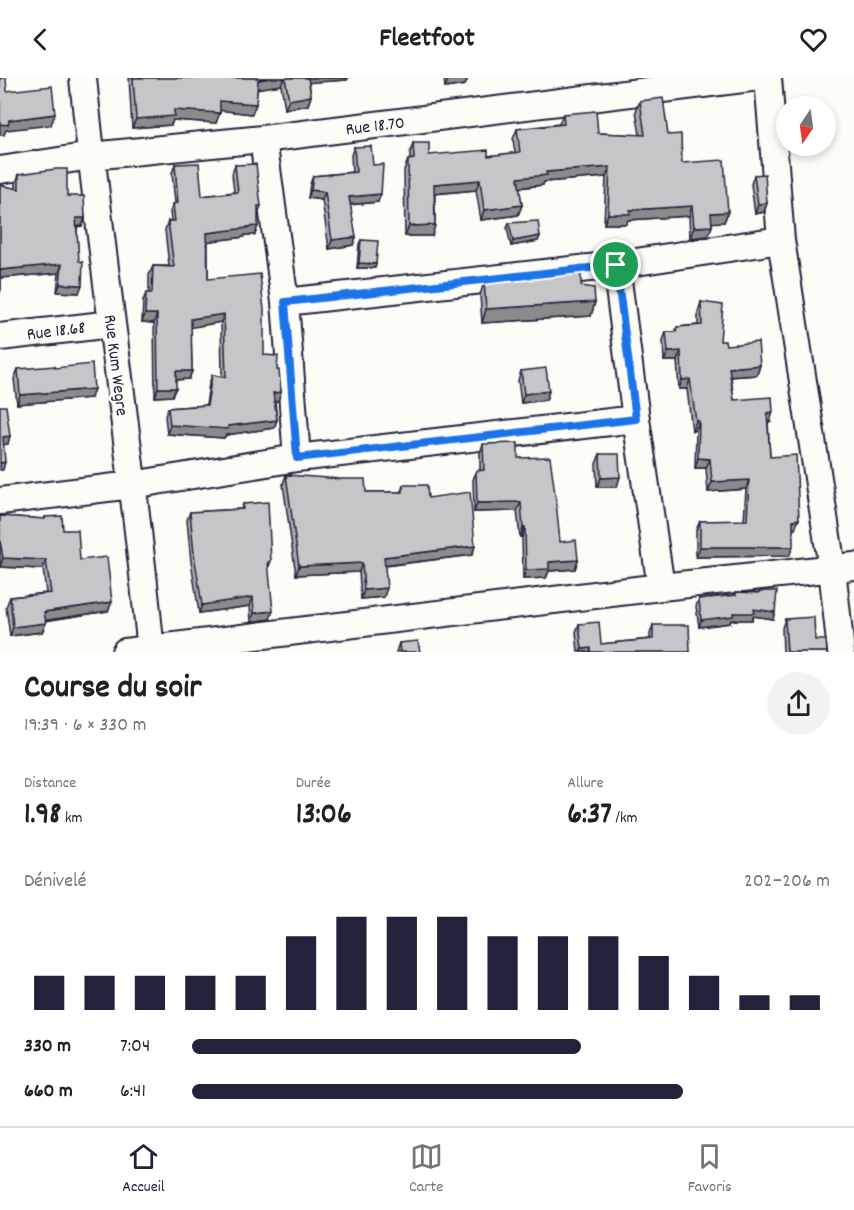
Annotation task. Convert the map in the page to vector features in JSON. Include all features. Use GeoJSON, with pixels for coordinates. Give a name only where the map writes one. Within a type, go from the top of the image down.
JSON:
{"type":"FeatureCollection","features":[{"type":"Feature","properties":{"kind":"street","name":"Rue Kum Wegre"},"geometry":{"type":"LineString","coordinates":[[83,78],[151,650]]}},
{"type":"Feature","properties":{"kind":"street","name":"Rue 18.70"},"geometry":{"type":"LineString","coordinates":[[0,170],[91,156],[262,140],[751,78]]}},
{"type":"Feature","properties":{"kind":"street"},"geometry":{"type":"LineString","coordinates":[[768,78],[781,240],[843,567],[841,652]]}},
{"type":"Feature","properties":{"kind":"street"},"geometry":{"type":"LineString","coordinates":[[262,140],[285,302],[297,458]]}},
{"type":"Feature","properties":{"kind":"street"},"geometry":{"type":"LineString","coordinates":[[285,302],[616,265],[781,240]]}},
{"type":"Feature","properties":{"kind":"street"},"geometry":{"type":"LineString","coordinates":[[616,265],[661,587]]}},
{"type":"Feature","properties":{"kind":"street","name":"Rue 18.68"},"geometry":{"type":"LineString","coordinates":[[0,337],[112,324]]}},
{"type":"Feature","properties":{"kind":"street"},"geometry":{"type":"LineString","coordinates":[[0,501],[132,485],[297,458],[636,419]]}},
{"type":"Feature","properties":{"kind":"street"},"geometry":{"type":"LineString","coordinates":[[125,652],[843,567]]}},
{"type":"Feature","properties":{"kind":"building"},"geometry":{"type":"Polygon","coordinates":[[[0,78],[6,78],[7,91],[52,86],[55,114],[9,120],[8,125],[0,124],[0,78]]]}},
{"type":"Feature","properties":{"kind":"building"},"geometry":{"type":"Polygon","coordinates":[[[133,78],[270,78],[258,80],[256,104],[220,101],[220,113],[174,110],[174,116],[136,119],[133,78]]]}},
{"type":"Feature","properties":{"kind":"building"},"geometry":{"type":"Polygon","coordinates":[[[285,78],[308,78],[311,96],[289,100],[285,78]]]}},
{"type":"Feature","properties":{"kind":"building"},"geometry":{"type":"Polygon","coordinates":[[[663,98],[668,135],[681,134],[682,163],[724,160],[728,212],[711,213],[712,226],[694,227],[692,206],[630,210],[630,214],[608,214],[610,167],[546,172],[547,175],[518,178],[522,205],[484,210],[480,180],[434,184],[435,225],[409,226],[408,160],[414,159],[413,143],[429,143],[429,155],[488,150],[488,156],[520,152],[517,129],[564,124],[563,114],[596,111],[598,133],[645,135],[640,101],[663,98]]]}},
{"type":"Feature","properties":{"kind":"building"},"geometry":{"type":"Polygon","coordinates":[[[371,146],[373,165],[383,164],[381,194],[349,197],[356,237],[332,240],[325,192],[311,190],[313,176],[356,172],[354,147],[371,146]]]}},
{"type":"Feature","properties":{"kind":"building"},"geometry":{"type":"Polygon","coordinates":[[[199,163],[202,196],[238,192],[235,165],[256,164],[261,206],[258,206],[258,226],[207,233],[208,279],[260,274],[264,310],[264,355],[278,356],[277,370],[279,370],[281,392],[273,393],[277,420],[228,426],[228,429],[170,425],[168,408],[207,405],[212,375],[226,377],[224,314],[191,319],[192,371],[176,371],[176,388],[158,388],[157,314],[145,314],[146,293],[152,293],[153,266],[174,267],[168,221],[175,221],[173,204],[178,203],[175,164],[199,163]]]}},
{"type":"Feature","properties":{"kind":"building"},"geometry":{"type":"Polygon","coordinates":[[[67,169],[67,196],[84,196],[85,218],[76,218],[79,261],[83,262],[82,285],[60,284],[62,264],[0,270],[0,185],[19,189],[19,174],[67,169]]]}},
{"type":"Feature","properties":{"kind":"building"},"geometry":{"type":"Polygon","coordinates":[[[765,174],[767,203],[758,204],[754,175],[765,174]]]}},
{"type":"Feature","properties":{"kind":"building"},"geometry":{"type":"Polygon","coordinates":[[[538,221],[540,236],[513,241],[509,223],[538,221]]]}},
{"type":"Feature","properties":{"kind":"building"},"geometry":{"type":"Polygon","coordinates":[[[361,240],[378,241],[376,264],[359,263],[361,240]]]}},
{"type":"Feature","properties":{"kind":"building"},"geometry":{"type":"Polygon","coordinates":[[[581,273],[581,286],[594,288],[595,302],[486,309],[484,282],[581,273]]]}},
{"type":"Feature","properties":{"kind":"building"},"geometry":{"type":"Polygon","coordinates":[[[701,302],[723,305],[720,341],[725,341],[726,345],[758,342],[760,365],[729,368],[734,400],[772,397],[773,412],[767,413],[770,457],[796,455],[799,519],[793,520],[793,547],[700,547],[700,521],[747,520],[749,480],[712,482],[710,459],[698,458],[699,421],[696,421],[690,379],[682,380],[681,351],[668,352],[666,332],[676,332],[677,327],[702,325],[701,302]]]}},
{"type":"Feature","properties":{"kind":"building"},"geometry":{"type":"Polygon","coordinates":[[[92,364],[94,389],[20,395],[18,369],[92,364]]]}},
{"type":"Feature","properties":{"kind":"building"},"geometry":{"type":"Polygon","coordinates":[[[546,368],[549,391],[524,394],[521,371],[546,368]]]}},
{"type":"Feature","properties":{"kind":"building"},"geometry":{"type":"Polygon","coordinates":[[[0,406],[6,406],[10,436],[3,437],[5,462],[0,463],[0,406]]]}},
{"type":"Feature","properties":{"kind":"building"},"geometry":{"type":"Polygon","coordinates":[[[518,443],[518,458],[550,457],[560,542],[576,540],[578,560],[549,562],[549,569],[526,570],[525,527],[523,528],[521,502],[477,503],[476,471],[484,470],[483,444],[518,443]]]}},
{"type":"Feature","properties":{"kind":"building"},"geometry":{"type":"Polygon","coordinates":[[[600,454],[619,454],[620,477],[601,478],[600,454]]]}},
{"type":"Feature","properties":{"kind":"building"},"geometry":{"type":"Polygon","coordinates":[[[286,475],[365,479],[366,492],[403,492],[403,485],[427,485],[428,498],[470,492],[475,546],[384,557],[387,588],[364,590],[362,563],[299,566],[286,475]]]}},
{"type":"Feature","properties":{"kind":"building"},"geometry":{"type":"Polygon","coordinates":[[[268,502],[271,561],[268,562],[273,611],[254,613],[253,597],[202,605],[190,512],[243,509],[243,504],[268,502]]]}},
{"type":"Feature","properties":{"kind":"building"},"geometry":{"type":"Polygon","coordinates":[[[0,516],[45,519],[45,517],[62,516],[63,530],[78,530],[80,560],[107,557],[112,602],[44,612],[46,623],[13,627],[10,597],[51,593],[46,560],[3,558],[0,516]]]}},
{"type":"Feature","properties":{"kind":"building"},"geometry":{"type":"Polygon","coordinates":[[[759,591],[777,591],[775,612],[754,609],[754,613],[733,613],[733,616],[701,620],[699,599],[736,595],[736,592],[759,593],[759,591]]]}},
{"type":"Feature","properties":{"kind":"building"},"geometry":{"type":"Polygon","coordinates":[[[814,617],[815,640],[826,640],[827,652],[787,652],[785,619],[814,617]]]}},
{"type":"Feature","properties":{"kind":"building"},"geometry":{"type":"Polygon","coordinates":[[[599,622],[601,644],[653,639],[653,625],[689,625],[690,652],[591,652],[591,648],[582,649],[579,624],[599,622]]]}},
{"type":"Feature","properties":{"kind":"building"},"geometry":{"type":"Polygon","coordinates":[[[418,641],[420,652],[400,652],[399,643],[418,641]]]}},
{"type":"Feature","properties":{"kind":"route"},"geometry":{"type":"LineString","coordinates":[[616,265],[636,419],[297,458],[285,302],[616,265]]}}]}
